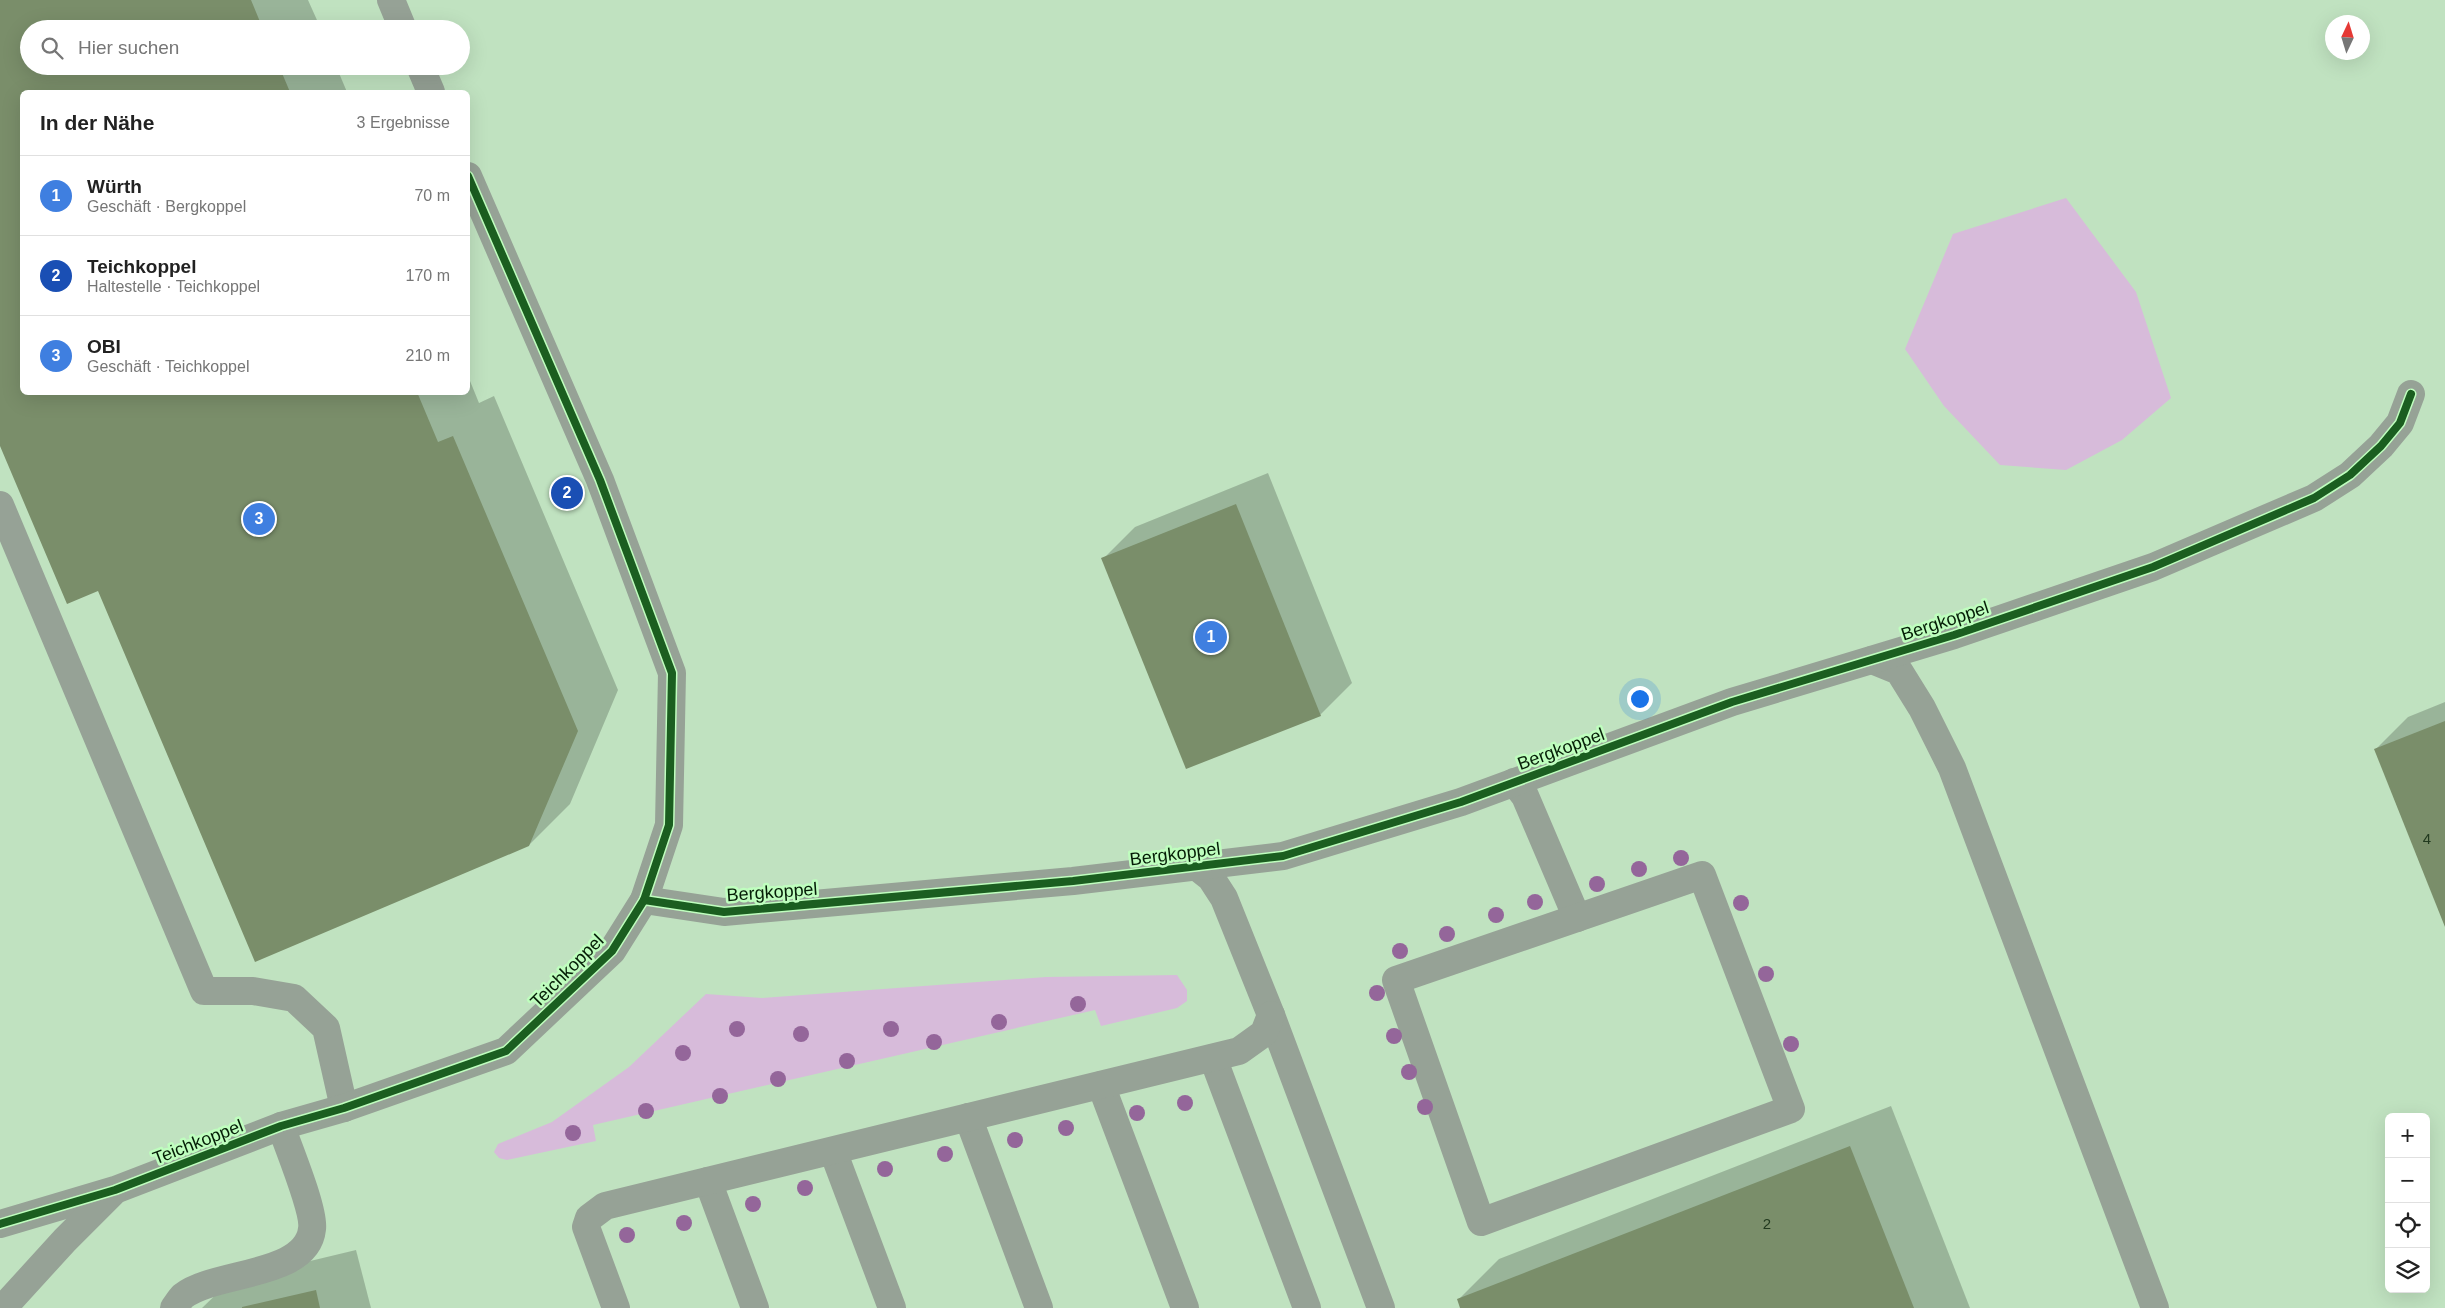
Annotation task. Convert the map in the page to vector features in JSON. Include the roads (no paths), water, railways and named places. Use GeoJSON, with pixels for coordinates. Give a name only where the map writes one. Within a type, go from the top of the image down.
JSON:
{"type":"FeatureCollection","features":[{"type":"Feature","properties":{"kind":"street"},"geometry":{"type":"LineString","coordinates":[[391,0],[400,20]]}},
{"type":"Feature","properties":{"kind":"street"},"geometry":{"type":"LineString","coordinates":[[424,75],[430,90]]}},
{"type":"Feature","properties":{"kind":"street","name":"Teichkoppel"},"geometry":{"type":"LineString","coordinates":[[0,1224],[115,1190],[281,1126],[344,1108],[506,1051],[612,951],[644,900],[669,825],[672,673],[600,480],[470,181]]}},
{"type":"Feature","properties":{"kind":"street","name":"Bergkoppel"},"geometry":{"type":"LineString","coordinates":[[644,900],[724,912],[1073,881],[1283,856],[1461,802],[1732,702],[1954,635],[2154,568],[2314,498],[2350,475],[2381,446],[2400,423],[2411,394]]}},
{"type":"Feature","properties":{"kind":"street"},"geometry":{"type":"LineString","coordinates":[[0,505],[204,991],[253,991],[294,998],[326,1028],[344,1108]]}},
{"type":"Feature","properties":{"kind":"street"},"geometry":{"type":"LineString","coordinates":[[1872,660],[1899,671],[1919,702],[1952,768],[2155,1308]]}},
{"type":"Feature","properties":{"kind":"street"},"geometry":{"type":"LineString","coordinates":[[1514,782],[1525,796],[1577,918]]}},
{"type":"Feature","properties":{"kind":"street"},"geometry":{"type":"LineString","coordinates":[[1197,866],[1212,878],[1224,898],[1271,1015],[1380,1308]]}},
{"type":"Feature","properties":{"kind":"street"},"geometry":{"type":"LineString","coordinates":[[1702,875],[1791,1109],[1481,1222],[1396,980],[1577,918],[1702,875]]}},
{"type":"Feature","properties":{"kind":"street"},"geometry":{"type":"LineString","coordinates":[[616,1308],[586,1228],[589,1218],[604,1206],[1239,1051],[1264,1033],[1271,1015]]}},
{"type":"Feature","properties":{"kind":"street"},"geometry":{"type":"LineString","coordinates":[[1213,1058],[1307,1308]]}},
{"type":"Feature","properties":{"kind":"street"},"geometry":{"type":"LineString","coordinates":[[1101,1085],[1185,1308]]}},
{"type":"Feature","properties":{"kind":"street"},"geometry":{"type":"LineString","coordinates":[[968,1117],[1039,1308]]}},
{"type":"Feature","properties":{"kind":"street"},"geometry":{"type":"LineString","coordinates":[[174,1308],[183,1296],[204,1286],[276,1265],[303,1251],[312,1229],[309,1208],[281,1126]]}},
{"type":"Feature","properties":{"kind":"street"},"geometry":{"type":"LineString","coordinates":[[833,1150],[892,1308]]}},
{"type":"Feature","properties":{"kind":"street"},"geometry":{"type":"LineString","coordinates":[[708,1181],[755,1308]]}},
{"type":"Feature","properties":{"kind":"street","name":"Teichkoppel"},"geometry":{"type":"LineString","coordinates":[[3,1308],[64,1240],[115,1190]]}},
{"type":"Feature","properties":{"kind":"place","name":"Teichkoppel"},"geometry":{"type":"Point","coordinates":[567,493]}},
{"type":"Feature","properties":{"kind":"place","name":"OBI"},"geometry":{"type":"Point","coordinates":[259,519]}},
{"type":"Feature","properties":{"kind":"place","name":"Würth"},"geometry":{"type":"Point","coordinates":[1211,637]}}]}
